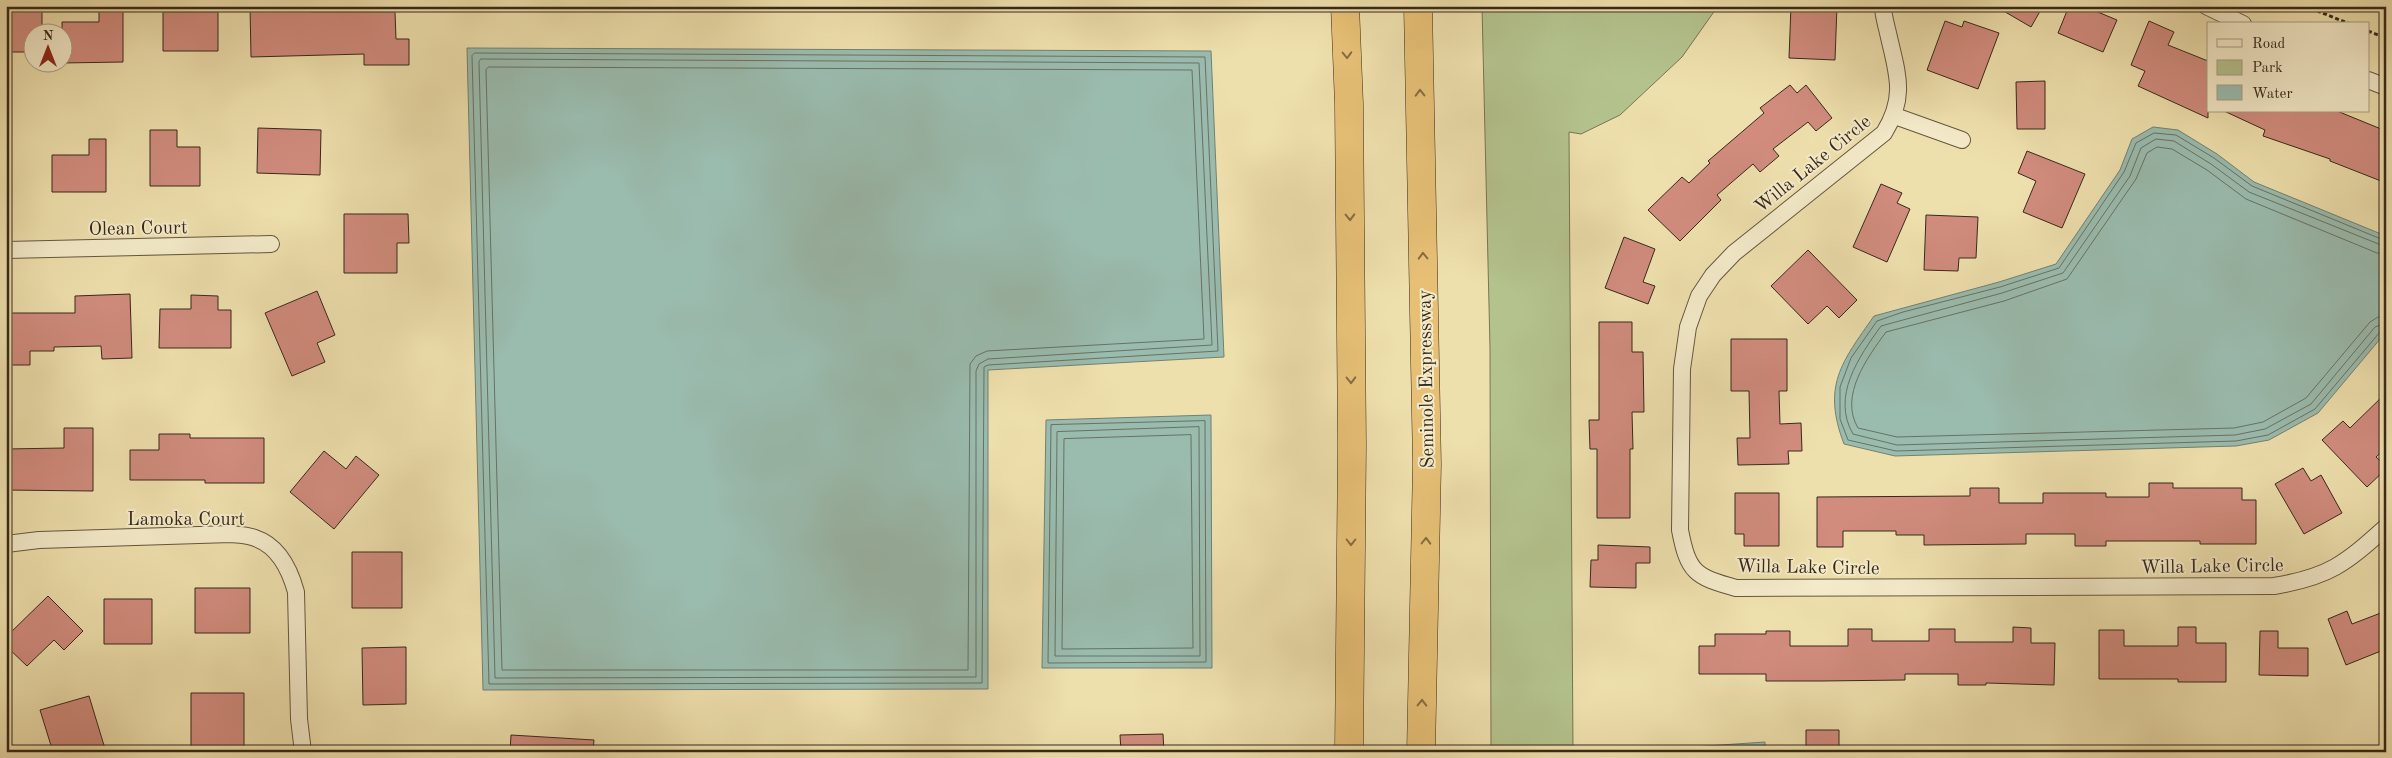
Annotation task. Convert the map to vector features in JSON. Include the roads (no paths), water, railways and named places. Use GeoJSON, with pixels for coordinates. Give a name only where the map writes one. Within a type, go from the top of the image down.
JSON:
{"type":"FeatureCollection","features":[{"type":"Feature","properties":{"kind":"highway"},"geometry":{"type":"LineString","coordinates":[[1345,6],[1349,104],[1352,436],[1349,752]]}},
{"type":"Feature","properties":{"kind":"highway","name":"Seminole Expressway"},"geometry":{"type":"LineString","coordinates":[[1418,6],[1427,464],[1421,752]]}},
{"type":"Feature","properties":{"kind":"street","name":"Willa Lake Circle"},"geometry":{"type":"LineString","coordinates":[[1883,6],[1898,74],[1898,99],[1894,116],[1884,133],[1734,253],[1713,275],[1699,296],[1688,327],[1682,369],[1680,530],[1684,549],[1692,568],[1708,581],[1736,588],[2274,586],[2306,581],[2328,572],[2354,555],[2386,527]]}},
{"type":"Feature","properties":{"kind":"street"},"geometry":{"type":"LineString","coordinates":[[2206,6],[2239,22]]}},
{"type":"Feature","properties":{"kind":"street"},"geometry":{"type":"LineString","coordinates":[[2370,81],[2386,87]]}},
{"type":"Feature","properties":{"kind":"street"},"geometry":{"type":"LineString","coordinates":[[1894,116],[1962,140]]}},
{"type":"Feature","properties":{"kind":"street","name":"Olean Court"},"geometry":{"type":"LineString","coordinates":[[6,250],[271,244]]}},
{"type":"Feature","properties":{"kind":"street","name":"Lamoka Court"},"geometry":{"type":"LineString","coordinates":[[6,544],[39,540],[231,534],[255,538],[276,551],[290,573],[296,592],[299,719],[303,752]]}},
{"type":"Feature","properties":{"kind":"water"},"geometry":{"type":"Polygon","coordinates":[[[467,48],[1211,51],[1224,357],[988,370],[988,689],[483,690],[467,48]]]}},
{"type":"Feature","properties":{"kind":"water"},"geometry":{"type":"Polygon","coordinates":[[[2153,127],[2178,130],[2217,154],[2254,182],[2386,236],[2386,332],[2318,413],[2269,440],[2236,446],[1895,456],[1844,444],[1835,406],[1835,390],[1838,376],[1852,348],[1874,316],[1999,282],[2056,264],[2120,170],[2132,139],[2153,127]]]}},
{"type":"Feature","properties":{"kind":"water"},"geometry":{"type":"Polygon","coordinates":[[[1211,415],[1212,668],[1042,668],[1046,420],[1211,415]]]}},
{"type":"Feature","properties":{"kind":"water"},"geometry":{"type":"Polygon","coordinates":[[[1765,742],[1765,752],[1649,752],[1648,750],[1765,742]]]}}]}
